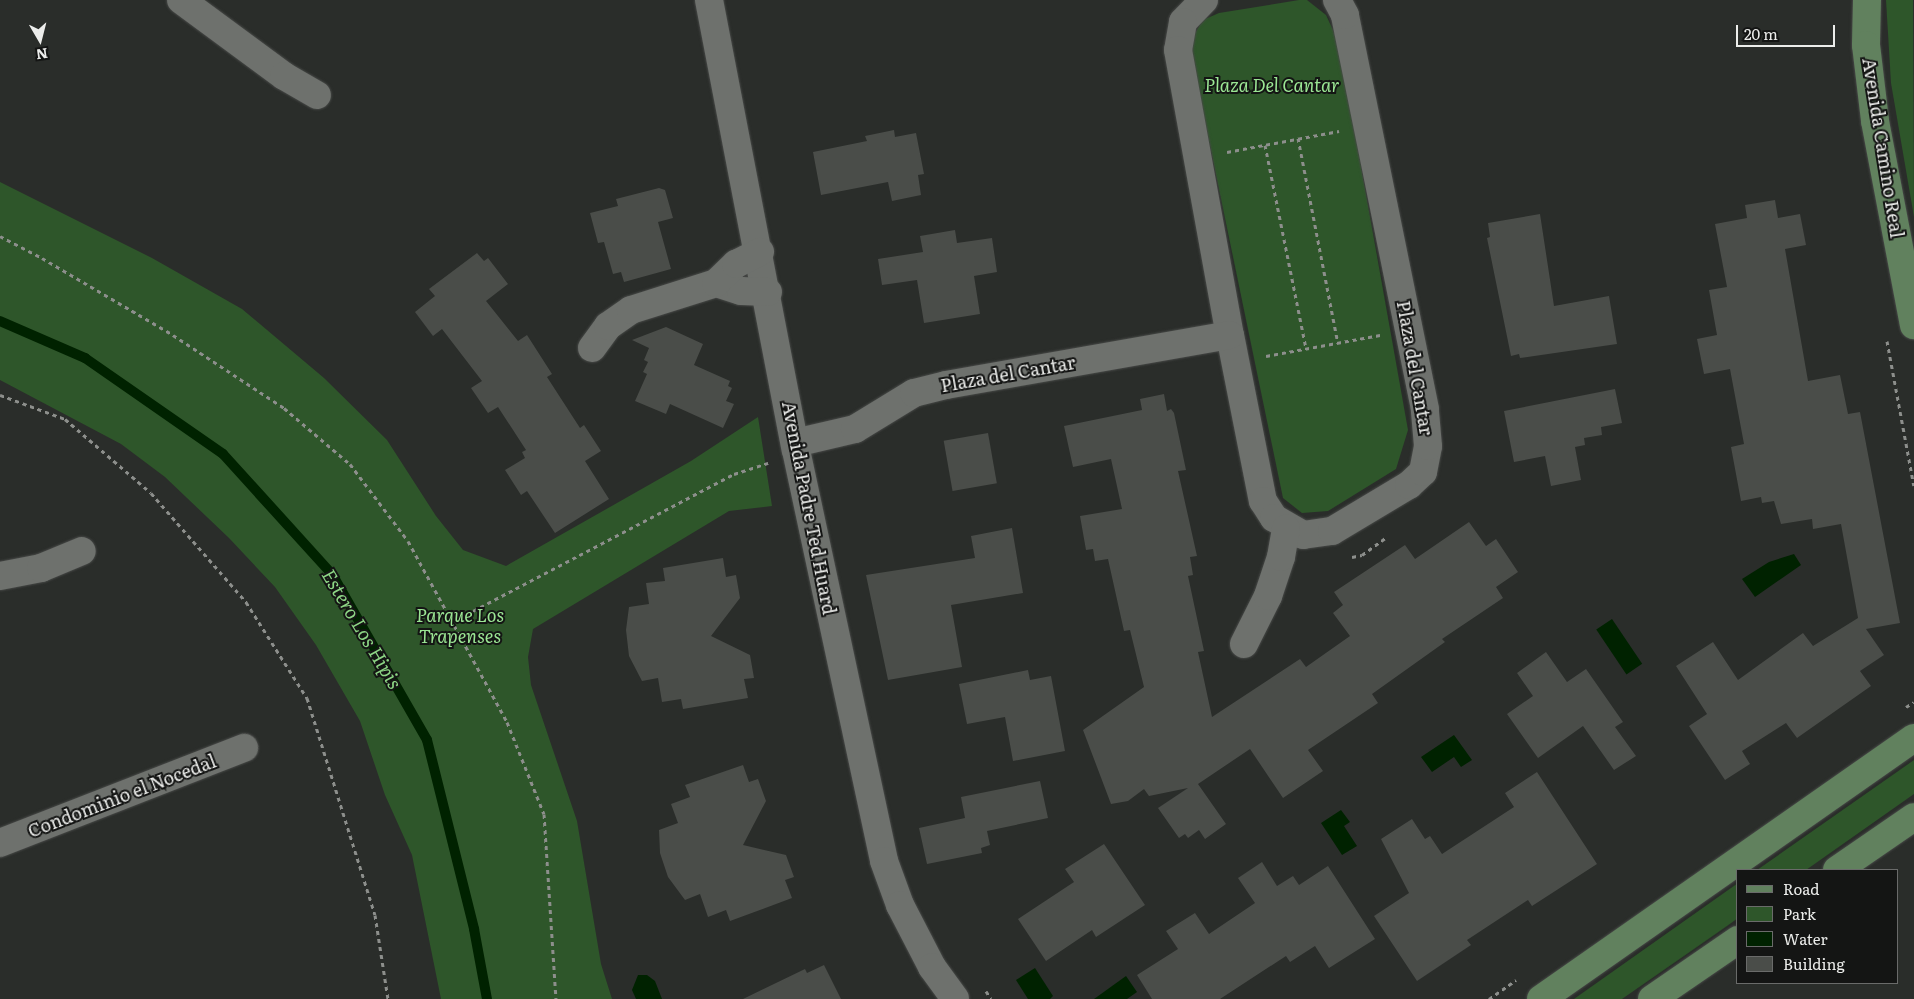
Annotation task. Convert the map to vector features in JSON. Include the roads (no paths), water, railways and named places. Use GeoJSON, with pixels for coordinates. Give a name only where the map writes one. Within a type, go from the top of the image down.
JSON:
{"type":"FeatureCollection","features":[{"type":"Feature","properties":{"kind":"street"},"geometry":{"type":"LineString","coordinates":[[181,0],[284,76],[317,95]]}},
{"type":"Feature","properties":{"kind":"street","name":"Avenida Padre Ted Huard"},"geometry":{"type":"LineString","coordinates":[[709,0],[768,292],[796,446],[884,862],[900,905],[932,968],[955,999]]}},
{"type":"Feature","properties":{"kind":"street"},"geometry":{"type":"LineString","coordinates":[[1204,0],[1183,22],[1178,50],[1230,335],[1263,501],[1274,518],[1286,528],[1281,557],[1268,596],[1244,644]]}},
{"type":"Feature","properties":{"kind":"street","name":"Plaza del Cantar"},"geometry":{"type":"LineString","coordinates":[[1286,528],[1303,535],[1332,531],[1409,486],[1423,472],[1428,446],[1425,409],[1345,14],[1338,0]]}},
{"type":"Feature","properties":{"kind":"street","name":"Avenida Camino Real"},"geometry":{"type":"LineString","coordinates":[[1867,0],[1866,45],[1875,121],[1914,325]]}},
{"type":"Feature","properties":{"kind":"street"},"geometry":{"type":"LineString","coordinates":[[592,348],[608,326],[631,310],[716,283],[736,264],[760,252]]}},
{"type":"Feature","properties":{"kind":"street"},"geometry":{"type":"LineString","coordinates":[[716,283],[741,291],[768,292]]}},
{"type":"Feature","properties":{"kind":"street","name":"Plaza del Cantar"},"geometry":{"type":"LineString","coordinates":[[796,446],[855,429],[914,393],[946,384],[1230,335]]}},
{"type":"Feature","properties":{"kind":"street"},"geometry":{"type":"LineString","coordinates":[[0,576],[41,568],[82,551]]}},
{"type":"Feature","properties":{"kind":"street"},"geometry":{"type":"LineString","coordinates":[[1541,999],[1914,738]]}},
{"type":"Feature","properties":{"kind":"street","name":"Condominio el Nocedal"},"geometry":{"type":"LineString","coordinates":[[0,843],[244,748]]}},
{"type":"Feature","properties":{"kind":"street"},"geometry":{"type":"LineString","coordinates":[[1838,869],[1914,817]]}},
{"type":"Feature","properties":{"kind":"street"},"geometry":{"type":"LineString","coordinates":[[1652,999],[1736,941]]}},
{"type":"Feature","properties":{"kind":"water"},"geometry":{"type":"Polygon","coordinates":[[[1794,554],[1801,565],[1755,597],[1742,579],[1769,562],[1794,554]]]}},
{"type":"Feature","properties":{"kind":"water"},"geometry":{"type":"Polygon","coordinates":[[[1612,619],[1642,664],[1626,674],[1596,630],[1612,619]]]}},
{"type":"Feature","properties":{"kind":"water"},"geometry":{"type":"Polygon","coordinates":[[[1454,735],[1472,760],[1461,767],[1454,757],[1432,772],[1421,757],[1454,735]]]}},
{"type":"Feature","properties":{"kind":"water"},"geometry":{"type":"Polygon","coordinates":[[[1341,810],[1350,822],[1344,826],[1357,846],[1342,855],[1321,823],[1341,810]]]}},
{"type":"Feature","properties":{"kind":"water"},"geometry":{"type":"Polygon","coordinates":[[[1035,968],[1053,996],[1050,999],[1028,999],[1016,980],[1035,968]]]}},
{"type":"Feature","properties":{"kind":"water"},"geometry":{"type":"Polygon","coordinates":[[[638,975],[647,975],[655,981],[662,999],[636,999],[632,990],[638,975]]]}},
{"type":"Feature","properties":{"kind":"water"},"geometry":{"type":"Polygon","coordinates":[[[1126,976],[1137,992],[1127,999],[1094,999],[1126,976]]]}},
{"type":"Feature","properties":{"kind":"waterway","name":"Estero Los Hipis"},"geometry":{"type":"LineString","coordinates":[[0,321],[85,358],[223,454],[332,574],[427,740],[474,929],[487,999]]}},
{"type":"Feature","properties":{"kind":"park label","name":"Plaza Del Cantar"},"geometry":{"type":"Point","coordinates":[1272,85]}},
{"type":"Feature","properties":{"kind":"park label","name":"Parque Los Trapenses"},"geometry":{"type":"Point","coordinates":[460,626]}}]}
